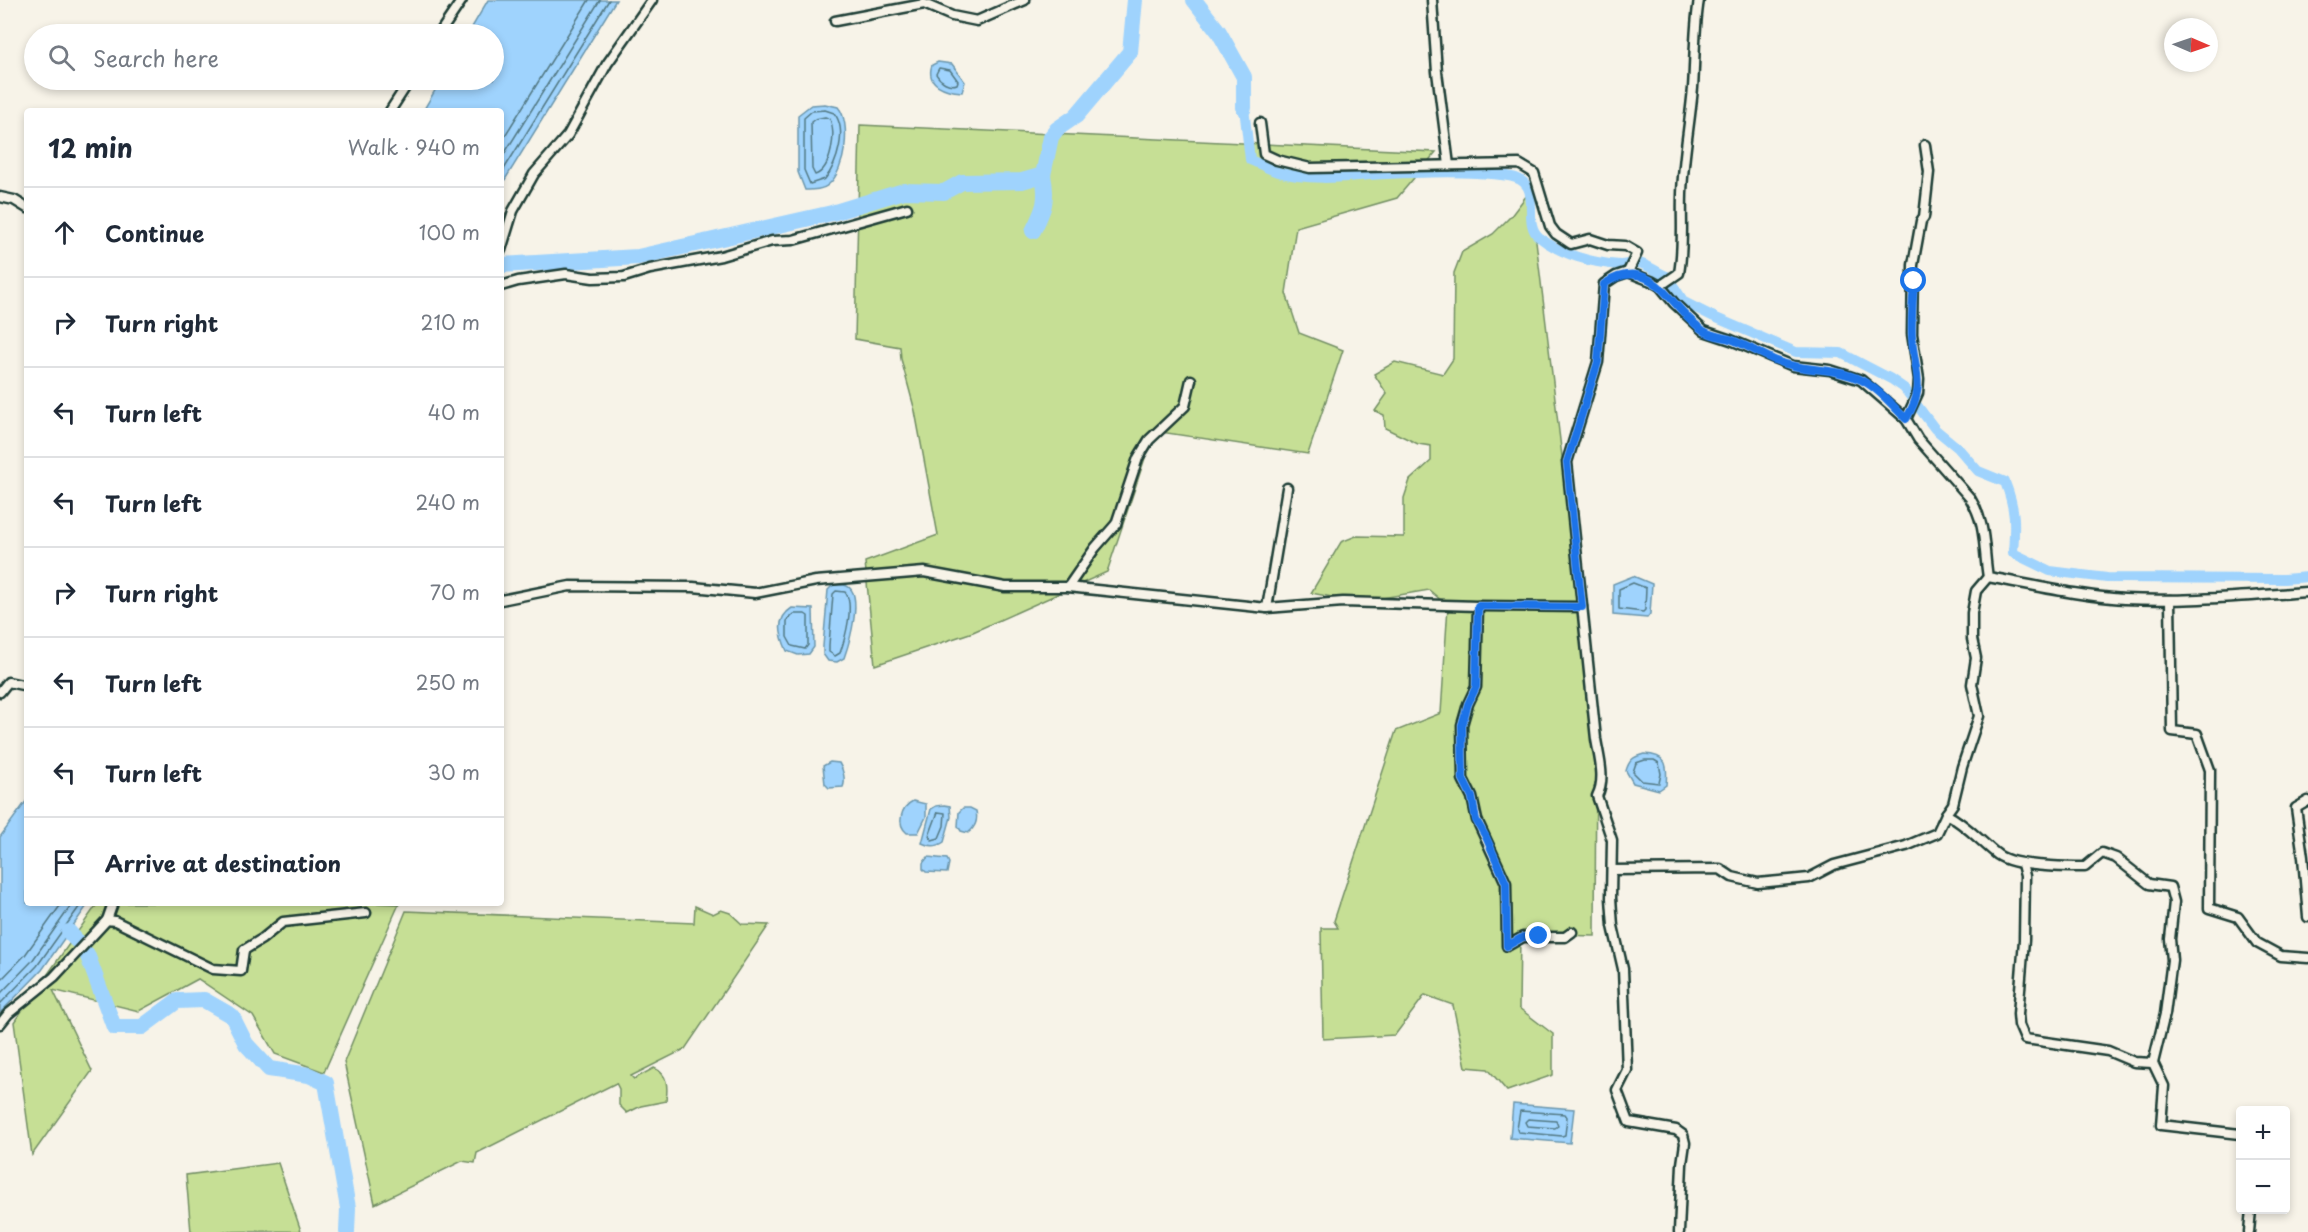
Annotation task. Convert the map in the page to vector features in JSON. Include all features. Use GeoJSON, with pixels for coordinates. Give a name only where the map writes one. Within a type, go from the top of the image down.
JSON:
{"type":"FeatureCollection","features":[{"type":"Feature","properties":{"kind":"street"},"geometry":{"type":"LineString","coordinates":[[446,24],[462,0]]}},
{"type":"Feature","properties":{"kind":"street"},"geometry":{"type":"LineString","coordinates":[[504,239],[513,212],[534,174],[568,135],[608,64],[652,0]]}},
{"type":"Feature","properties":{"kind":"street"},"geometry":{"type":"LineString","coordinates":[[835,21],[924,4],[952,16],[977,21],[1025,0]]}},
{"type":"Feature","properties":{"kind":"street"},"geometry":{"type":"LineString","coordinates":[[1432,0],[1437,72],[1449,165]]}},
{"type":"Feature","properties":{"kind":"street"},"geometry":{"type":"LineString","coordinates":[[1660,286],[1679,273],[1683,248],[1682,195],[1693,88],[1695,21],[1699,0]]}},
{"type":"Feature","properties":{"kind":"street"},"geometry":{"type":"LineString","coordinates":[[392,108],[404,90]]}},
{"type":"Feature","properties":{"kind":"street"},"geometry":{"type":"LineString","coordinates":[[1260,123],[1264,154],[1277,160],[1310,168],[1519,164],[1534,172],[1550,226],[1556,234],[1571,244],[1590,239],[1608,245],[1626,246],[1636,253],[1628,272]]}},
{"type":"Feature","properties":{"kind":"street"},"geometry":{"type":"LineString","coordinates":[[1908,417],[1918,393],[1919,379],[1912,334],[1913,265],[1921,221],[1924,217],[1929,172],[1925,145]]}},
{"type":"Feature","properties":{"kind":"street"},"geometry":{"type":"LineString","coordinates":[[0,197],[14,200],[24,206]]}},
{"type":"Feature","properties":{"kind":"street"},"geometry":{"type":"LineString","coordinates":[[504,285],[566,274],[593,278],[624,277],[650,269],[721,256],[772,241],[793,240],[907,207]]}},
{"type":"Feature","properties":{"kind":"street"},"geometry":{"type":"LineString","coordinates":[[1612,870],[1720,869],[1732,877],[1758,883],[1809,879],[1834,865],[1906,846],[1937,832],[1953,804],[1962,767],[1979,717],[1972,684],[1976,658],[1972,639],[1972,613],[1976,591],[1988,577],[1984,532],[1976,507],[1918,439],[1908,417],[1861,380],[1830,370],[1793,366],[1731,340],[1704,332],[1660,286],[1628,272],[1604,284],[1598,362],[1567,462],[1602,778],[1598,796],[1612,840],[1611,898],[1613,927],[1623,969],[1627,1070],[1617,1090],[1629,1122],[1676,1130],[1683,1135],[1685,1143],[1679,1232]]}},
{"type":"Feature","properties":{"kind":"street"},"geometry":{"type":"LineString","coordinates":[[1068,587],[1095,548],[1116,524],[1138,458],[1149,440],[1185,405],[1191,380]]}},
{"type":"Feature","properties":{"kind":"street"},"geometry":{"type":"LineString","coordinates":[[1267,608],[1287,488]]}},
{"type":"Feature","properties":{"kind":"street"},"geometry":{"type":"LineString","coordinates":[[504,599],[570,586],[693,586],[755,593],[816,581],[924,572],[1005,587],[1068,587],[1267,608],[1342,602],[1582,607]]}},
{"type":"Feature","properties":{"kind":"street"},"geometry":{"type":"LineString","coordinates":[[1988,577],[2071,593],[2123,598],[2170,600],[2308,592]]}},
{"type":"Feature","properties":{"kind":"street"},"geometry":{"type":"LineString","coordinates":[[2170,600],[2172,730],[2197,734],[2210,770],[2209,908],[2238,917],[2257,943],[2281,956],[2308,958]]}},
{"type":"Feature","properties":{"kind":"street"},"geometry":{"type":"LineString","coordinates":[[1478,606],[1476,687],[1462,725],[1463,779],[1472,797],[1476,820],[1506,883],[1507,946],[1523,937],[1564,937],[1572,932]]}},
{"type":"Feature","properties":{"kind":"street"},"geometry":{"type":"LineString","coordinates":[[0,692],[8,682],[24,685]]}},
{"type":"Feature","properties":{"kind":"street"},"geometry":{"type":"LineString","coordinates":[[2308,801],[2296,808],[2308,917]]}},
{"type":"Feature","properties":{"kind":"street"},"geometry":{"type":"LineString","coordinates":[[1947,814],[1960,821],[1999,856],[2022,864],[2085,867],[2102,852],[2116,858],[2149,884],[2170,888],[2174,902],[2170,939],[2172,960],[2165,1014],[2153,1063],[2164,1086],[2161,1125],[2236,1133]]}},
{"type":"Feature","properties":{"kind":"street"},"geometry":{"type":"LineString","coordinates":[[2022,864],[2025,876],[2024,940],[2018,1014],[2019,1025],[2025,1039],[2108,1051],[2134,1062],[2153,1063]]}},
{"type":"Feature","properties":{"kind":"street"},"geometry":{"type":"LineString","coordinates":[[0,1024],[8,1014],[54,978],[107,920],[112,906]]}},
{"type":"Feature","properties":{"kind":"street"},"geometry":{"type":"LineString","coordinates":[[107,920],[115,921],[213,969],[242,971],[244,950],[283,922],[366,913]]}},
{"type":"Feature","properties":{"kind":"street"},"geometry":{"type":"LineString","coordinates":[[2249,1232],[2251,1214]]}},
{"type":"Feature","properties":{"kind":"green space"},"geometry":{"type":"Polygon","coordinates":[[[860,125],[1436,152],[1397,198],[1296,227],[1286,293],[1299,333],[1343,350],[1308,454],[1154,431],[1107,572],[973,632],[875,665],[865,562],[938,535],[915,411],[900,347],[855,339],[860,125]]]}},
{"type":"Feature","properties":{"kind":"green space"},"geometry":{"type":"Polygon","coordinates":[[[1530,191],[1596,739],[1595,936],[1520,934],[1519,1008],[1553,1034],[1553,1075],[1507,1091],[1488,1069],[1466,1067],[1453,1005],[1425,995],[1395,1035],[1323,1039],[1321,928],[1338,928],[1334,921],[1396,731],[1441,713],[1448,606],[1429,590],[1358,602],[1311,593],[1341,542],[1356,536],[1404,537],[1404,498],[1410,480],[1431,461],[1431,446],[1418,444],[1385,428],[1384,415],[1375,411],[1387,394],[1374,374],[1395,362],[1443,374],[1453,359],[1454,273],[1462,252],[1493,234],[1511,216],[1530,191]]]}},
{"type":"Feature","properties":{"kind":"green space"},"geometry":{"type":"Polygon","coordinates":[[[96,906],[398,906],[324,1072],[275,1054],[253,1016],[198,979],[139,1011],[53,990],[92,1071],[32,1155],[14,1022],[96,906]]]}},
{"type":"Feature","properties":{"kind":"green space"},"geometry":{"type":"Polygon","coordinates":[[[695,906],[713,914],[721,910],[730,913],[742,924],[769,925],[685,1049],[631,1076],[634,1079],[654,1068],[659,1071],[666,1082],[666,1101],[641,1106],[627,1113],[619,1105],[619,1089],[616,1083],[477,1153],[475,1163],[462,1161],[375,1204],[344,1062],[406,911],[694,923],[695,906]]]}},
{"type":"Feature","properties":{"kind":"green space"},"geometry":{"type":"Polygon","coordinates":[[[278,1163],[301,1231],[191,1232],[186,1175],[278,1163]]]}},
{"type":"Feature","properties":{"kind":"water"},"geometry":{"type":"Polygon","coordinates":[[[488,0],[616,0],[504,181],[504,108],[425,108],[435,90],[504,90],[504,24],[474,24],[488,0]]]}},
{"type":"Feature","properties":{"kind":"water"},"geometry":{"type":"Polygon","coordinates":[[[938,62],[952,64],[965,82],[962,92],[938,86],[934,82],[931,78],[932,65],[938,62]]]}},
{"type":"Feature","properties":{"kind":"water"},"geometry":{"type":"Polygon","coordinates":[[[825,104],[838,107],[842,114],[846,135],[843,158],[835,178],[827,186],[821,189],[805,190],[798,172],[798,115],[811,105],[825,104]]]}},
{"type":"Feature","properties":{"kind":"water"},"geometry":{"type":"Polygon","coordinates":[[[1633,576],[1652,584],[1650,614],[1647,618],[1613,615],[1613,584],[1633,576]]]}},
{"type":"Feature","properties":{"kind":"water"},"geometry":{"type":"Polygon","coordinates":[[[833,585],[847,586],[852,591],[855,609],[844,658],[837,662],[828,661],[823,654],[828,590],[833,585]]]}},
{"type":"Feature","properties":{"kind":"water"},"geometry":{"type":"Polygon","coordinates":[[[792,608],[813,609],[814,647],[809,654],[798,655],[787,651],[780,628],[783,617],[792,608]]]}},
{"type":"Feature","properties":{"kind":"water"},"geometry":{"type":"Polygon","coordinates":[[[1644,754],[1657,756],[1666,766],[1666,785],[1659,790],[1633,783],[1626,771],[1632,760],[1644,754]]]}},
{"type":"Feature","properties":{"kind":"water"},"geometry":{"type":"Polygon","coordinates":[[[830,762],[839,763],[843,771],[843,787],[829,788],[825,784],[823,766],[830,762]]]}},
{"type":"Feature","properties":{"kind":"water"},"geometry":{"type":"Polygon","coordinates":[[[913,801],[926,804],[926,817],[918,833],[907,833],[902,825],[901,816],[905,807],[913,801]]]}},
{"type":"Feature","properties":{"kind":"water"},"geometry":{"type":"Polygon","coordinates":[[[24,804],[24,906],[87,906],[42,970],[0,1013],[0,837],[24,804]]]}},
{"type":"Feature","properties":{"kind":"water"},"geometry":{"type":"Polygon","coordinates":[[[944,805],[950,806],[951,817],[944,842],[933,846],[922,843],[931,809],[944,805]]]}},
{"type":"Feature","properties":{"kind":"water"},"geometry":{"type":"Polygon","coordinates":[[[963,808],[976,811],[976,823],[968,833],[961,831],[958,826],[959,812],[963,808]]]}},
{"type":"Feature","properties":{"kind":"water"},"geometry":{"type":"Polygon","coordinates":[[[928,857],[947,859],[949,863],[947,873],[926,872],[923,869],[923,863],[928,857]]]}},
{"type":"Feature","properties":{"kind":"water"},"geometry":{"type":"Polygon","coordinates":[[[1513,1104],[1574,1109],[1570,1143],[1510,1138],[1513,1104]]]}},
{"type":"Feature","properties":{"kind":"waterway"},"geometry":{"type":"LineString","coordinates":[[504,265],[638,257],[832,213],[904,191],[944,192],[962,182],[1022,181],[1043,175],[1051,137],[1057,129],[1076,116],[1130,52],[1135,0]]}},
{"type":"Feature","properties":{"kind":"waterway"},"geometry":{"type":"LineString","coordinates":[[1194,0],[1219,32],[1244,77],[1244,108]]}},
{"type":"Feature","properties":{"kind":"waterway"},"geometry":{"type":"LineString","coordinates":[[1244,108],[1250,160],[1272,170],[1322,178],[1450,172],[1496,174],[1516,178],[1528,189],[1534,231],[1557,249],[1599,262],[1645,265],[1667,276],[1684,302],[1714,317],[1796,352],[1841,353],[1891,379],[1904,388],[1935,429],[1958,448],[1978,471],[2005,482],[2014,517],[2013,553],[2050,571],[2107,578],[2284,579],[2308,577]]}},
{"type":"Feature","properties":{"kind":"waterway"},"geometry":{"type":"LineString","coordinates":[[1033,231],[1044,204],[1043,175]]}},
{"type":"Feature","properties":{"kind":"waterway"},"geometry":{"type":"LineString","coordinates":[[69,932],[76,940]]}},
{"type":"Feature","properties":{"kind":"waterway"},"geometry":{"type":"LineString","coordinates":[[87,954],[114,1027],[142,1027],[177,1001],[204,1000],[232,1016],[246,1044],[269,1069],[309,1075],[326,1083],[348,1208],[347,1232]]}},
{"type":"Feature","properties":{"kind":"route"},"geometry":{"type":"LineString","coordinates":[[1539,936],[1523,937],[1515,944],[1507,946],[1506,883],[1476,820],[1472,797],[1463,779],[1462,725],[1476,687],[1478,606],[1582,607],[1567,462],[1598,362],[1604,284],[1628,272],[1651,281],[1660,286],[1704,332],[1731,340],[1793,366],[1830,370],[1861,380],[1906,419],[1918,393],[1919,379],[1912,334],[1914,281]]}}]}
